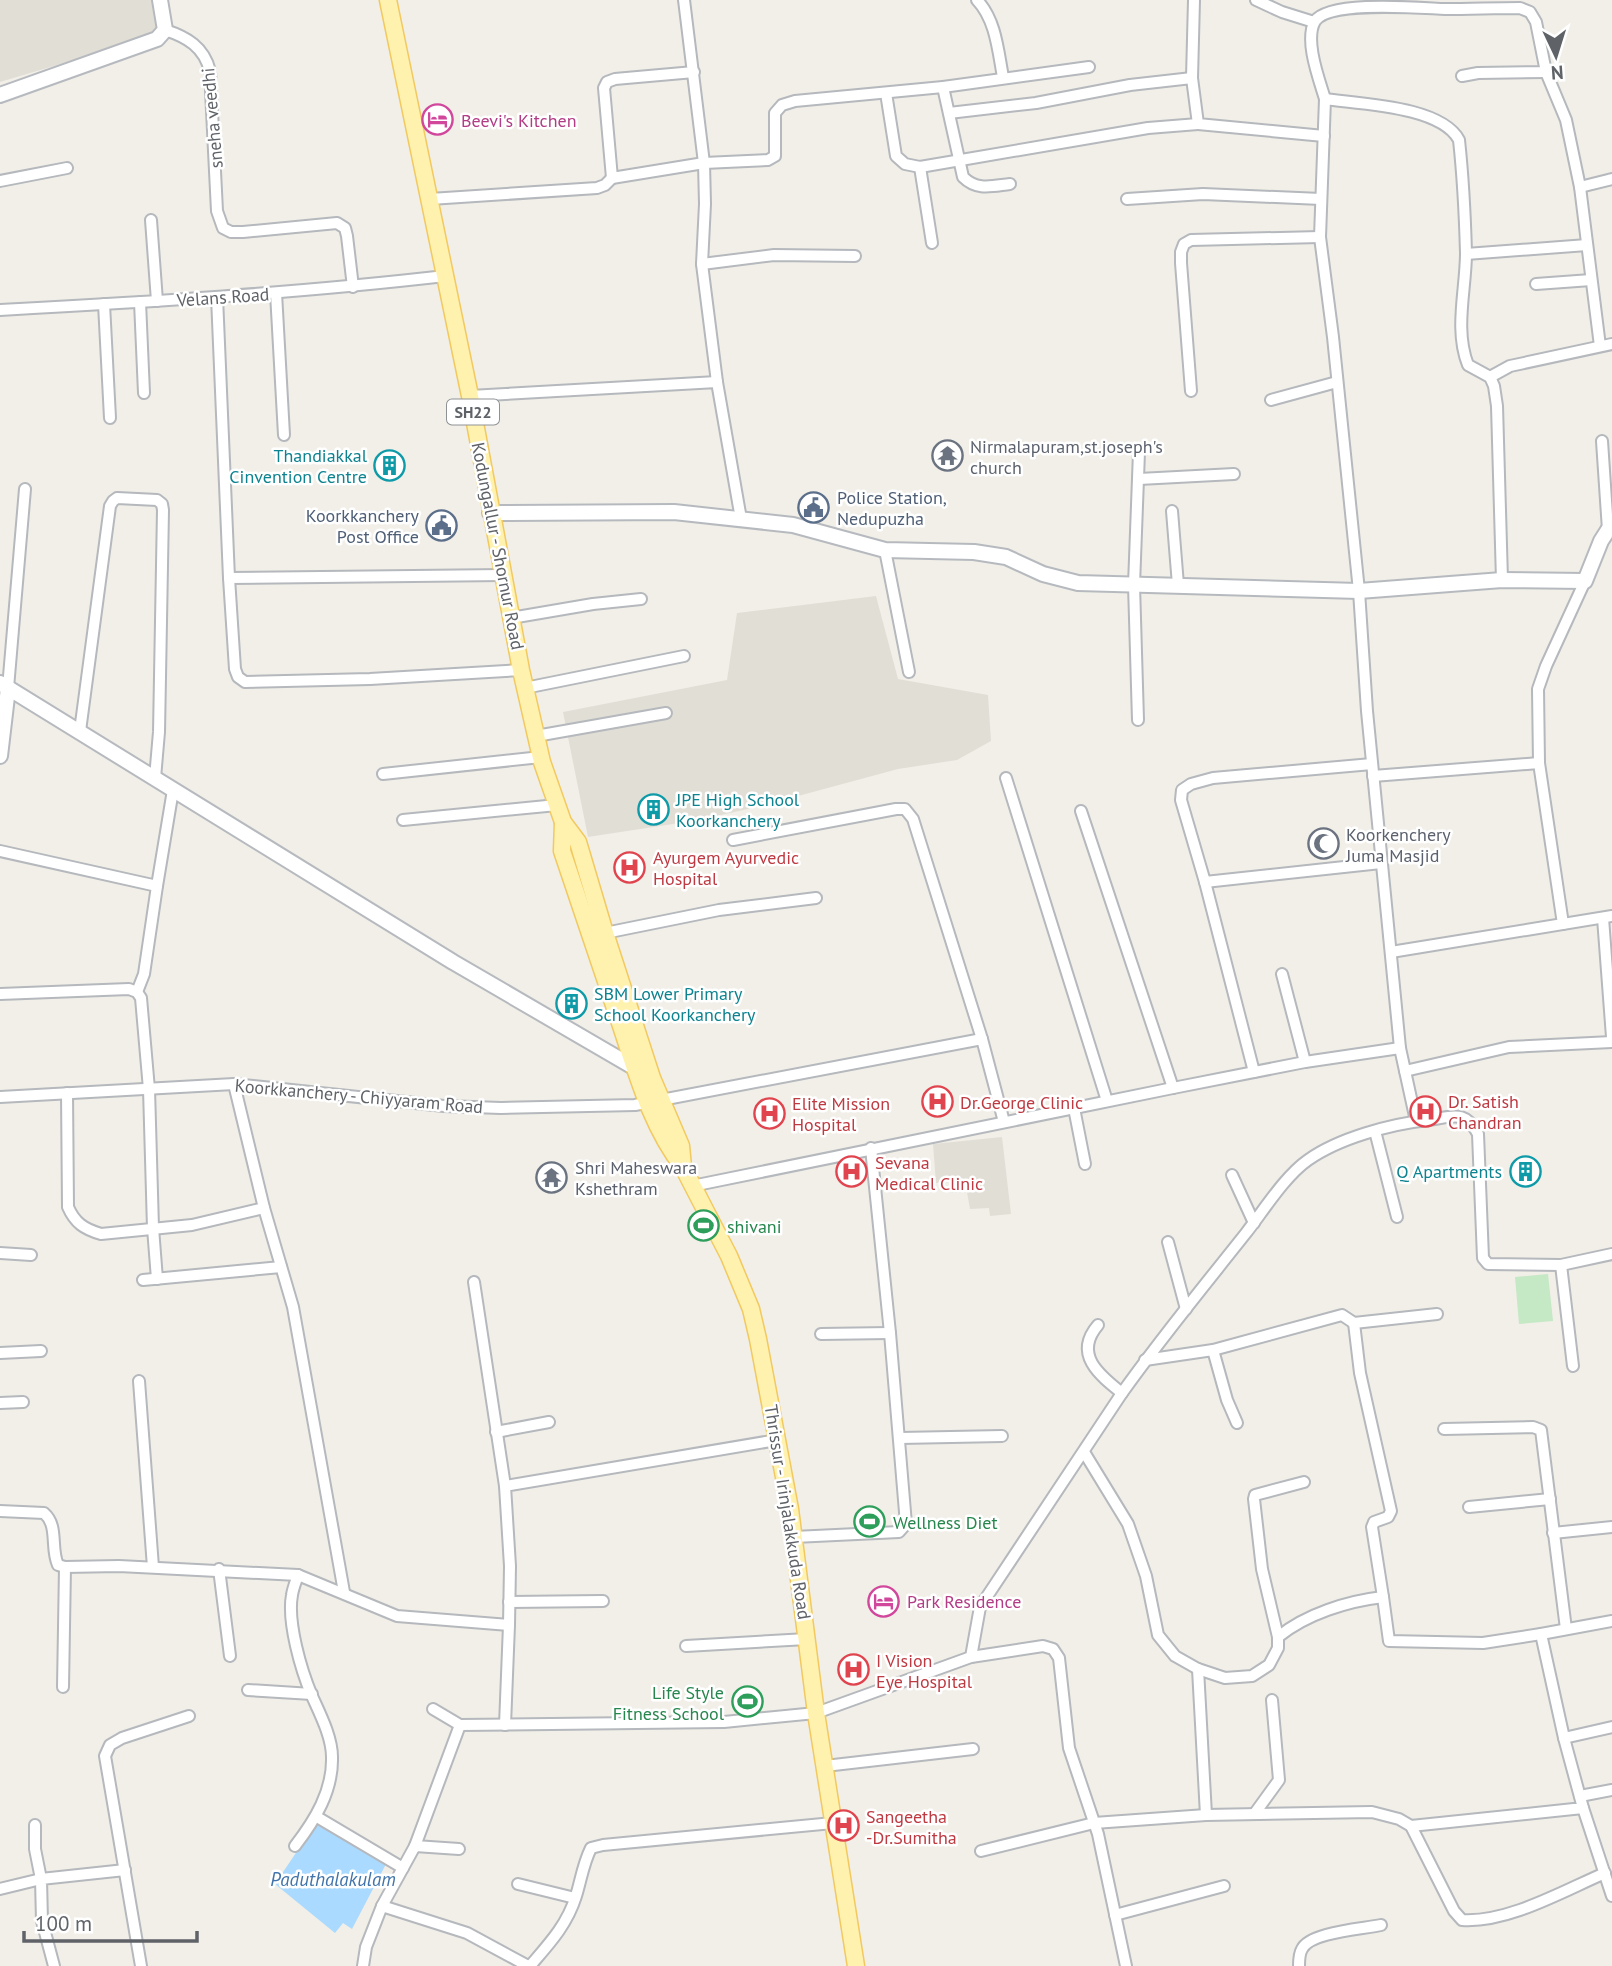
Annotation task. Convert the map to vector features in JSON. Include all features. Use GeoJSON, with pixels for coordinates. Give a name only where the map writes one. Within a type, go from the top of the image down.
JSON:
{"type":"FeatureCollection","features":[{"type":"Feature","properties":{"kind":"main road","name":"Kodungallur - Shornur Road"},"geometry":{"type":"LineString","coordinates":[[388,0],[470,396],[521,670],[536,736],[556,805],[563,822],[578,842],[604,933],[652,1078],[647,1103]]}},
{"type":"Feature","properties":{"kind":"main road"},"geometry":{"type":"LineString","coordinates":[[563,822],[562,851],[647,1103]]}},
{"type":"Feature","properties":{"kind":"main road","name":"Thrissur - Irinjalakkuda Road"},"geometry":{"type":"LineString","coordinates":[[647,1103],[668,1148],[683,1167],[729,1256],[751,1309],[794,1537],[816,1713],[856,1966]]}},
{"type":"Feature","properties":{"kind":"street"},"geometry":{"type":"LineString","coordinates":[[0,95],[157,39],[165,30],[160,0]]}},
{"type":"Feature","properties":{"kind":"street"},"geometry":{"type":"LineString","coordinates":[[684,0],[704,163],[702,264],[717,382],[741,519]]}},
{"type":"Feature","properties":{"kind":"street"},"geometry":{"type":"LineString","coordinates":[[977,0],[993,26],[1003,77]]}},
{"type":"Feature","properties":{"kind":"street"},"geometry":{"type":"LineString","coordinates":[[1194,0],[1192,78],[1198,124]]}},
{"type":"Feature","properties":{"kind":"street"},"geometry":{"type":"LineString","coordinates":[[1256,0],[1314,22]]}},
{"type":"Feature","properties":{"kind":"street"},"geometry":{"type":"LineString","coordinates":[[1416,1121],[1400,1048],[1372,770],[1359,591],[1320,237],[1325,99],[1312,55],[1314,22],[1321,14],[1332,10],[1387,4],[1443,9],[1520,8],[1530,12],[1536,22],[1546,72],[1566,120],[1580,187],[1600,346]]}},
{"type":"Feature","properties":{"kind":"street","name":"sneha veedhi"},"geometry":{"type":"LineString","coordinates":[[165,30],[183,36],[207,58],[215,137],[218,211],[223,228],[231,232],[243,232],[337,223],[345,228],[353,287]]}},
{"type":"Feature","properties":{"kind":"street"},"geometry":{"type":"LineString","coordinates":[[430,199],[597,188],[606,185],[612,178],[704,163],[768,160],[775,156],[777,148],[775,113],[782,105],[795,101],[943,87],[1089,67]]}},
{"type":"Feature","properties":{"kind":"street"},"geometry":{"type":"LineString","coordinates":[[612,178],[604,88],[607,82],[694,72]]}},
{"type":"Feature","properties":{"kind":"street"},"geometry":{"type":"LineString","coordinates":[[1462,76],[1478,73],[1546,72]]}},
{"type":"Feature","properties":{"kind":"street"},"geometry":{"type":"LineString","coordinates":[[949,113],[1036,103],[1129,85],[1192,78]]}},
{"type":"Feature","properties":{"kind":"street"},"geometry":{"type":"LineString","coordinates":[[943,87],[963,177],[978,187],[1010,184]]}},
{"type":"Feature","properties":{"kind":"street"},"geometry":{"type":"LineString","coordinates":[[886,93],[896,156],[905,164],[920,167],[1148,128],[1198,124],[1324,136]]}},
{"type":"Feature","properties":{"kind":"street"},"geometry":{"type":"LineString","coordinates":[[1325,99],[1404,110],[1443,123],[1454,131],[1459,140],[1466,254],[1463,354],[1468,365],[1490,377],[1494,386],[1497,406],[1502,580]]}},
{"type":"Feature","properties":{"kind":"street"},"geometry":{"type":"LineString","coordinates":[[920,167],[932,243]]}},
{"type":"Feature","properties":{"kind":"street"},"geometry":{"type":"LineString","coordinates":[[0,181],[66,168]]}},
{"type":"Feature","properties":{"kind":"street"},"geometry":{"type":"LineString","coordinates":[[1580,187],[1612,179]]}},
{"type":"Feature","properties":{"kind":"street"},"geometry":{"type":"LineString","coordinates":[[1126,199],[1203,194],[1321,199]]}},
{"type":"Feature","properties":{"kind":"street"},"geometry":{"type":"LineString","coordinates":[[152,220],[157,302]]}},
{"type":"Feature","properties":{"kind":"street"},"geometry":{"type":"LineString","coordinates":[[1191,391],[1181,263],[1184,244],[1191,240],[1320,237]]}},
{"type":"Feature","properties":{"kind":"street"},"geometry":{"type":"LineString","coordinates":[[1466,254],[1587,245]]}},
{"type":"Feature","properties":{"kind":"street"},"geometry":{"type":"LineString","coordinates":[[702,264],[774,255],[855,256]]}},
{"type":"Feature","properties":{"kind":"street","name":"Velans Road"},"geometry":{"type":"LineString","coordinates":[[0,310],[276,293],[445,276]]}},
{"type":"Feature","properties":{"kind":"street"},"geometry":{"type":"LineString","coordinates":[[1536,284],[1591,280]]}},
{"type":"Feature","properties":{"kind":"street"},"geometry":{"type":"LineString","coordinates":[[276,293],[284,435]]}},
{"type":"Feature","properties":{"kind":"street"},"geometry":{"type":"LineString","coordinates":[[217,297],[234,669],[238,677],[245,682],[370,680],[521,670]]}},
{"type":"Feature","properties":{"kind":"street"},"geometry":{"type":"LineString","coordinates":[[140,302],[144,393]]}},
{"type":"Feature","properties":{"kind":"street"},"geometry":{"type":"LineString","coordinates":[[104,304],[110,418]]}},
{"type":"Feature","properties":{"kind":"street"},"geometry":{"type":"LineString","coordinates":[[1490,377],[1510,366],[1612,344]]}},
{"type":"Feature","properties":{"kind":"street"},"geometry":{"type":"LineString","coordinates":[[470,396],[717,382]]}},
{"type":"Feature","properties":{"kind":"street"},"geometry":{"type":"LineString","coordinates":[[1271,400],[1337,382]]}},
{"type":"Feature","properties":{"kind":"street"},"geometry":{"type":"LineString","coordinates":[[1563,924],[1539,762],[1538,689],[1601,541],[1610,530],[1602,441]]}},
{"type":"Feature","properties":{"kind":"street"},"geometry":{"type":"LineString","coordinates":[[1138,720],[1134,585],[1139,452]]}},
{"type":"Feature","properties":{"kind":"street"},"geometry":{"type":"LineString","coordinates":[[1139,479],[1234,474]]}},
{"type":"Feature","properties":{"kind":"street"},"geometry":{"type":"LineString","coordinates":[[0,756],[4,685],[24,489]]}},
{"type":"Feature","properties":{"kind":"street"},"geometry":{"type":"LineString","coordinates":[[80,731],[110,506],[117,498],[157,500],[162,504],[163,510],[159,732],[155,778]]}},
{"type":"Feature","properties":{"kind":"street"},"geometry":{"type":"LineString","coordinates":[[1172,511],[1178,585]]}},
{"type":"Feature","properties":{"kind":"street"},"geometry":{"type":"LineString","coordinates":[[491,513],[674,513],[793,525],[885,550],[1006,557],[1044,574],[1078,583],[1359,591],[1502,580],[1585,581]]}},
{"type":"Feature","properties":{"kind":"street"},"geometry":{"type":"LineString","coordinates":[[885,550],[909,672]]}},
{"type":"Feature","properties":{"kind":"street"},"geometry":{"type":"LineString","coordinates":[[229,578],[504,575]]}},
{"type":"Feature","properties":{"kind":"street"},"geometry":{"type":"LineString","coordinates":[[511,618],[641,599]]}},
{"type":"Feature","properties":{"kind":"street"},"geometry":{"type":"LineString","coordinates":[[525,688],[684,656]]}},
{"type":"Feature","properties":{"kind":"street"},"geometry":{"type":"LineString","coordinates":[[4,685],[453,962],[635,1068]]}},
{"type":"Feature","properties":{"kind":"street"},"geometry":{"type":"LineString","coordinates":[[536,736],[666,713]]}},
{"type":"Feature","properties":{"kind":"street"},"geometry":{"type":"LineString","coordinates":[[383,774],[541,757]]}},
{"type":"Feature","properties":{"kind":"street"},"geometry":{"type":"LineString","coordinates":[[1254,1072],[1181,800],[1182,790],[1191,784],[1213,778],[1539,762]]}},
{"type":"Feature","properties":{"kind":"street"},"geometry":{"type":"LineString","coordinates":[[1006,778],[1107,1101]]}},
{"type":"Feature","properties":{"kind":"street"},"geometry":{"type":"LineString","coordinates":[[137,992],[144,974],[173,790]]}},
{"type":"Feature","properties":{"kind":"street"},"geometry":{"type":"LineString","coordinates":[[403,820],[556,805]]}},
{"type":"Feature","properties":{"kind":"street"},"geometry":{"type":"LineString","coordinates":[[733,840],[905,809],[913,819],[982,1040],[1004,1122]]}},
{"type":"Feature","properties":{"kind":"street"},"geometry":{"type":"LineString","coordinates":[[1082,811],[1173,1088]]}},
{"type":"Feature","properties":{"kind":"street"},"geometry":{"type":"LineString","coordinates":[[0,851],[157,886]]}},
{"type":"Feature","properties":{"kind":"street"},"geometry":{"type":"LineString","coordinates":[[1205,882],[1381,863]]}},
{"type":"Feature","properties":{"kind":"street"},"geometry":{"type":"LineString","coordinates":[[604,933],[719,910],[816,898]]}},
{"type":"Feature","properties":{"kind":"street"},"geometry":{"type":"LineString","coordinates":[[1391,952],[1608,917],[1612,1039],[1509,1047],[1405,1071]]}},
{"type":"Feature","properties":{"kind":"street"},"geometry":{"type":"LineString","coordinates":[[1282,974],[1305,1062]]}},
{"type":"Feature","properties":{"kind":"street"},"geometry":{"type":"LineString","coordinates":[[0,993],[129,989],[137,992],[141,998],[149,1089],[157,1279]]}},
{"type":"Feature","properties":{"kind":"street","name":"Koorkkanchery - Chiyyaram Road"},"geometry":{"type":"LineString","coordinates":[[0,1097],[234,1084],[444,1106],[501,1108],[647,1103],[982,1040]]}},
{"type":"Feature","properties":{"kind":"street"},"geometry":{"type":"LineString","coordinates":[[692,1185],[1305,1062],[1400,1048]]}},
{"type":"Feature","properties":{"kind":"street"},"geometry":{"type":"LineString","coordinates":[[234,1084],[264,1208],[293,1307],[344,1592]]}},
{"type":"Feature","properties":{"kind":"street"},"geometry":{"type":"LineString","coordinates":[[67,1093],[68,1207],[74,1220],[87,1230],[101,1234],[192,1224],[264,1208]]}},
{"type":"Feature","properties":{"kind":"street"},"geometry":{"type":"LineString","coordinates":[[1074,1108],[1085,1164]]}},
{"type":"Feature","properties":{"kind":"street"},"geometry":{"type":"LineString","coordinates":[[971,1657],[980,1607],[1122,1393],[1254,1223],[1305,1162],[1324,1149],[1375,1131],[1416,1121],[1461,1116],[1471,1121],[1478,1134],[1483,1258],[1488,1264],[1561,1265],[1612,1254]]}},
{"type":"Feature","properties":{"kind":"street"},"geometry":{"type":"LineString","coordinates":[[1375,1131],[1397,1217]]}},
{"type":"Feature","properties":{"kind":"street"},"geometry":{"type":"LineString","coordinates":[[794,1537],[899,1532],[906,1524],[871,1148]]}},
{"type":"Feature","properties":{"kind":"street"},"geometry":{"type":"LineString","coordinates":[[1232,1175],[1254,1223]]}},
{"type":"Feature","properties":{"kind":"street"},"geometry":{"type":"LineString","coordinates":[[1168,1242],[1186,1309]]}},
{"type":"Feature","properties":{"kind":"street"},"geometry":{"type":"LineString","coordinates":[[0,1253],[31,1255]]}},
{"type":"Feature","properties":{"kind":"street"},"geometry":{"type":"LineString","coordinates":[[1561,1265],[1573,1366]]}},
{"type":"Feature","properties":{"kind":"street"},"geometry":{"type":"LineString","coordinates":[[143,1280],[281,1267]]}},
{"type":"Feature","properties":{"kind":"street"},"geometry":{"type":"LineString","coordinates":[[474,1282],[505,1486],[510,1566],[505,1725]]}},
{"type":"Feature","properties":{"kind":"street"},"geometry":{"type":"LineString","coordinates":[[1145,1360],[1213,1350],[1342,1315],[1354,1323],[1437,1314]]}},
{"type":"Feature","properties":{"kind":"street"},"geometry":{"type":"LineString","coordinates":[[1354,1323],[1360,1373],[1391,1511],[1388,1517],[1374,1522],[1372,1527],[1390,1642],[1483,1643],[1612,1621]]}},
{"type":"Feature","properties":{"kind":"street"},"geometry":{"type":"LineString","coordinates":[[1098,1325],[1088,1336],[1088,1352],[1097,1374],[1122,1393]]}},
{"type":"Feature","properties":{"kind":"street"},"geometry":{"type":"LineString","coordinates":[[821,1334],[890,1333]]}},
{"type":"Feature","properties":{"kind":"street"},"geometry":{"type":"LineString","coordinates":[[1213,1350],[1227,1400],[1237,1423]]}},
{"type":"Feature","properties":{"kind":"street"},"geometry":{"type":"LineString","coordinates":[[0,1353],[41,1351]]}},
{"type":"Feature","properties":{"kind":"street"},"geometry":{"type":"LineString","coordinates":[[139,1381],[153,1567]]}},
{"type":"Feature","properties":{"kind":"street"},"geometry":{"type":"LineString","coordinates":[[0,1403],[23,1402]]}},
{"type":"Feature","properties":{"kind":"street"},"geometry":{"type":"LineString","coordinates":[[496,1432],[549,1422]]}},
{"type":"Feature","properties":{"kind":"street"},"geometry":{"type":"LineString","coordinates":[[1444,1429],[1533,1427],[1541,1430],[1566,1629]]}},
{"type":"Feature","properties":{"kind":"street"},"geometry":{"type":"LineString","coordinates":[[900,1438],[1002,1436]]}},
{"type":"Feature","properties":{"kind":"street"},"geometry":{"type":"LineString","coordinates":[[505,1486],[777,1440]]}},
{"type":"Feature","properties":{"kind":"street"},"geometry":{"type":"LineString","coordinates":[[1084,1452],[1128,1524],[1146,1576],[1158,1635],[1175,1656],[1198,1669],[1226,1678],[1252,1676],[1269,1665],[1278,1648],[1278,1637],[1262,1569],[1255,1495],[1304,1482]]}},
{"type":"Feature","properties":{"kind":"street"},"geometry":{"type":"LineString","coordinates":[[1469,1507],[1550,1499]]}},
{"type":"Feature","properties":{"kind":"street"},"geometry":{"type":"LineString","coordinates":[[0,1511],[44,1513],[52,1523],[55,1559],[58,1565],[65,1567],[219,1569],[299,1575],[397,1616],[509,1626]]}},
{"type":"Feature","properties":{"kind":"street"},"geometry":{"type":"LineString","coordinates":[[1553,1533],[1612,1527]]}},
{"type":"Feature","properties":{"kind":"street"},"geometry":{"type":"LineString","coordinates":[[63,1687],[65,1567]]}},
{"type":"Feature","properties":{"kind":"street"},"geometry":{"type":"LineString","coordinates":[[219,1569],[230,1656]]}},
{"type":"Feature","properties":{"kind":"street"},"geometry":{"type":"LineString","coordinates":[[295,1846],[317,1817],[328,1783],[332,1756],[320,1710],[297,1648],[290,1610],[299,1575]]}},
{"type":"Feature","properties":{"kind":"street"},"geometry":{"type":"LineString","coordinates":[[1278,1637],[1288,1628],[1318,1614],[1384,1597]]}},
{"type":"Feature","properties":{"kind":"street"},"geometry":{"type":"LineString","coordinates":[[509,1602],[603,1601]]}},
{"type":"Feature","properties":{"kind":"street"},"geometry":{"type":"LineString","coordinates":[[1541,1634],[1564,1738],[1612,1896]]}},
{"type":"Feature","properties":{"kind":"street"},"geometry":{"type":"LineString","coordinates":[[686,1646],[807,1639]]}},
{"type":"Feature","properties":{"kind":"street"},"geometry":{"type":"LineString","coordinates":[[433,1709],[460,1725],[724,1723],[816,1713],[971,1657],[1043,1646],[1054,1649],[1059,1658],[1069,1748],[1094,1823],[1126,1966]]}},
{"type":"Feature","properties":{"kind":"street"},"geometry":{"type":"LineString","coordinates":[[1198,1669],[1206,1815]]}},
{"type":"Feature","properties":{"kind":"street"},"geometry":{"type":"LineString","coordinates":[[248,1690],[312,1694]]}},
{"type":"Feature","properties":{"kind":"street"},"geometry":{"type":"LineString","coordinates":[[1255,1813],[1279,1780],[1280,1774],[1272,1700]]}},
{"type":"Feature","properties":{"kind":"street"},"geometry":{"type":"LineString","coordinates":[[141,1966],[105,1756],[110,1745],[122,1738],[189,1716]]}},
{"type":"Feature","properties":{"kind":"street"},"geometry":{"type":"LineString","coordinates":[[363,1966],[366,1947],[382,1906],[415,1846],[460,1725]]}},
{"type":"Feature","properties":{"kind":"street"},"geometry":{"type":"LineString","coordinates":[[1564,1738],[1612,1727]]}},
{"type":"Feature","properties":{"kind":"street"},"geometry":{"type":"LineString","coordinates":[[825,1766],[973,1749]]}},
{"type":"Feature","properties":{"kind":"street"},"geometry":{"type":"LineString","coordinates":[[1411,1826],[1582,1802],[1612,1790]]}},
{"type":"Feature","properties":{"kind":"street"},"geometry":{"type":"LineString","coordinates":[[981,1851],[1094,1823],[1255,1813],[1372,1812],[1399,1819],[1411,1826],[1454,1912],[1462,1920],[1482,1922],[1501,1917],[1605,1873]]}},
{"type":"Feature","properties":{"kind":"street"},"geometry":{"type":"LineString","coordinates":[[317,1817],[403,1868]]}},
{"type":"Feature","properties":{"kind":"street"},"geometry":{"type":"LineString","coordinates":[[382,1906],[467,1933],[529,1966],[561,1930],[575,1899],[591,1848],[833,1823]]}},
{"type":"Feature","properties":{"kind":"street"},"geometry":{"type":"LineString","coordinates":[[35,1825],[42,1921],[54,1966]]}},
{"type":"Feature","properties":{"kind":"street"},"geometry":{"type":"LineString","coordinates":[[415,1846],[459,1849]]}},
{"type":"Feature","properties":{"kind":"street"},"geometry":{"type":"LineString","coordinates":[[0,1889],[41,1879],[125,1870]]}},
{"type":"Feature","properties":{"kind":"street"},"geometry":{"type":"LineString","coordinates":[[518,1884],[575,1899]]}},
{"type":"Feature","properties":{"kind":"street"},"geometry":{"type":"LineString","coordinates":[[1115,1915],[1224,1886]]}},
{"type":"Feature","properties":{"kind":"street"},"geometry":{"type":"LineString","coordinates":[[1299,1966],[1301,1950],[1308,1941],[1319,1936],[1381,1925]]}},
{"type":"Feature","properties":{"kind":"shaded area"},"geometry":{"type":"Polygon","coordinates":[[[0,0],[157,0],[161,34],[0,82],[0,0]]]}},
{"type":"Feature","properties":{"kind":"shaded area","name":"JPE High School Koorkanchery"},"geometry":{"type":"Polygon","coordinates":[[[876,596],[898,679],[988,695],[991,741],[957,760],[898,769],[699,820],[588,837],[563,712],[727,680],[737,613],[876,596]]]}},
{"type":"Feature","properties":{"kind":"shaded area"},"geometry":{"type":"Polygon","coordinates":[[[1002,1137],[1011,1214],[990,1216],[989,1208],[970,1209],[967,1192],[952,1193],[950,1182],[936,1183],[933,1144],[1002,1137]]]}},
{"type":"Feature","properties":{"kind":"green space"},"geometry":{"type":"Polygon","coordinates":[[[1548,1274],[1553,1321],[1519,1324],[1515,1277],[1548,1274]]]}},
{"type":"Feature","properties":{"kind":"water","name":"Paduthalakulam"},"geometry":{"type":"Polygon","coordinates":[[[316,1823],[386,1864],[352,1929],[343,1923],[335,1933],[275,1884],[316,1823]]]}},
{"type":"Feature","properties":{"kind":"place","name":"Beevi's Kitchen"},"geometry":{"type":"Point","coordinates":[438,120]}},
{"type":"Feature","properties":{"kind":"place","name":"Nirmalapuram,st.joseph's church"},"geometry":{"type":"Point","coordinates":[947,456]}},
{"type":"Feature","properties":{"kind":"place","name":"Thandiakkal Cinvention Centre"},"geometry":{"type":"Point","coordinates":[390,465]}},
{"type":"Feature","properties":{"kind":"place","name":"Police Station, Nedupuzha"},"geometry":{"type":"Point","coordinates":[814,507]}},
{"type":"Feature","properties":{"kind":"place","name":"Koorkkanchery Post Office"},"geometry":{"type":"Point","coordinates":[442,525]}},
{"type":"Feature","properties":{"kind":"place","name":"JPE High School Koorkanchery"},"geometry":{"type":"Point","coordinates":[653,809]}},
{"type":"Feature","properties":{"kind":"place","name":"Koorkenchery Juma Masjid"},"geometry":{"type":"Point","coordinates":[1323,844]}},
{"type":"Feature","properties":{"kind":"place","name":"Ayurgem Ayurvedic Hospital"},"geometry":{"type":"Point","coordinates":[630,867]}},
{"type":"Feature","properties":{"kind":"place","name":"SBM Lower Primary School Koorkanchery"},"geometry":{"type":"Point","coordinates":[571,1003]}},
{"type":"Feature","properties":{"kind":"place","name":"Dr.George Clinic"},"geometry":{"type":"Point","coordinates":[937,1102]}},
{"type":"Feature","properties":{"kind":"place","name":"Dr. Satish Chandran"},"geometry":{"type":"Point","coordinates":[1425,1111]}},
{"type":"Feature","properties":{"kind":"place","name":"Elite Mission Hospital"},"geometry":{"type":"Point","coordinates":[769,1113]}},
{"type":"Feature","properties":{"kind":"place","name":"Q Apartments"},"geometry":{"type":"Point","coordinates":[1525,1171]}},
{"type":"Feature","properties":{"kind":"place","name":"Sevana Medical Clinic"},"geometry":{"type":"Point","coordinates":[852,1172]}},
{"type":"Feature","properties":{"kind":"place","name":"Shri Maheswara Kshethram"},"geometry":{"type":"Point","coordinates":[552,1177]}},
{"type":"Feature","properties":{"kind":"place","name":"shivani"},"geometry":{"type":"Point","coordinates":[704,1226]}},
{"type":"Feature","properties":{"kind":"place","name":"Wellness Diet"},"geometry":{"type":"Point","coordinates":[870,1522]}},
{"type":"Feature","properties":{"kind":"place","name":"Park Residence"},"geometry":{"type":"Point","coordinates":[884,1601]}},
{"type":"Feature","properties":{"kind":"place","name":"I Vision Eye Hospital"},"geometry":{"type":"Point","coordinates":[853,1670]}},
{"type":"Feature","properties":{"kind":"place","name":"Life Style Fitness School"},"geometry":{"type":"Point","coordinates":[747,1702]}},
{"type":"Feature","properties":{"kind":"place","name":"Sangeetha -Dr.Sumitha"},"geometry":{"type":"Point","coordinates":[843,1826]}}]}
